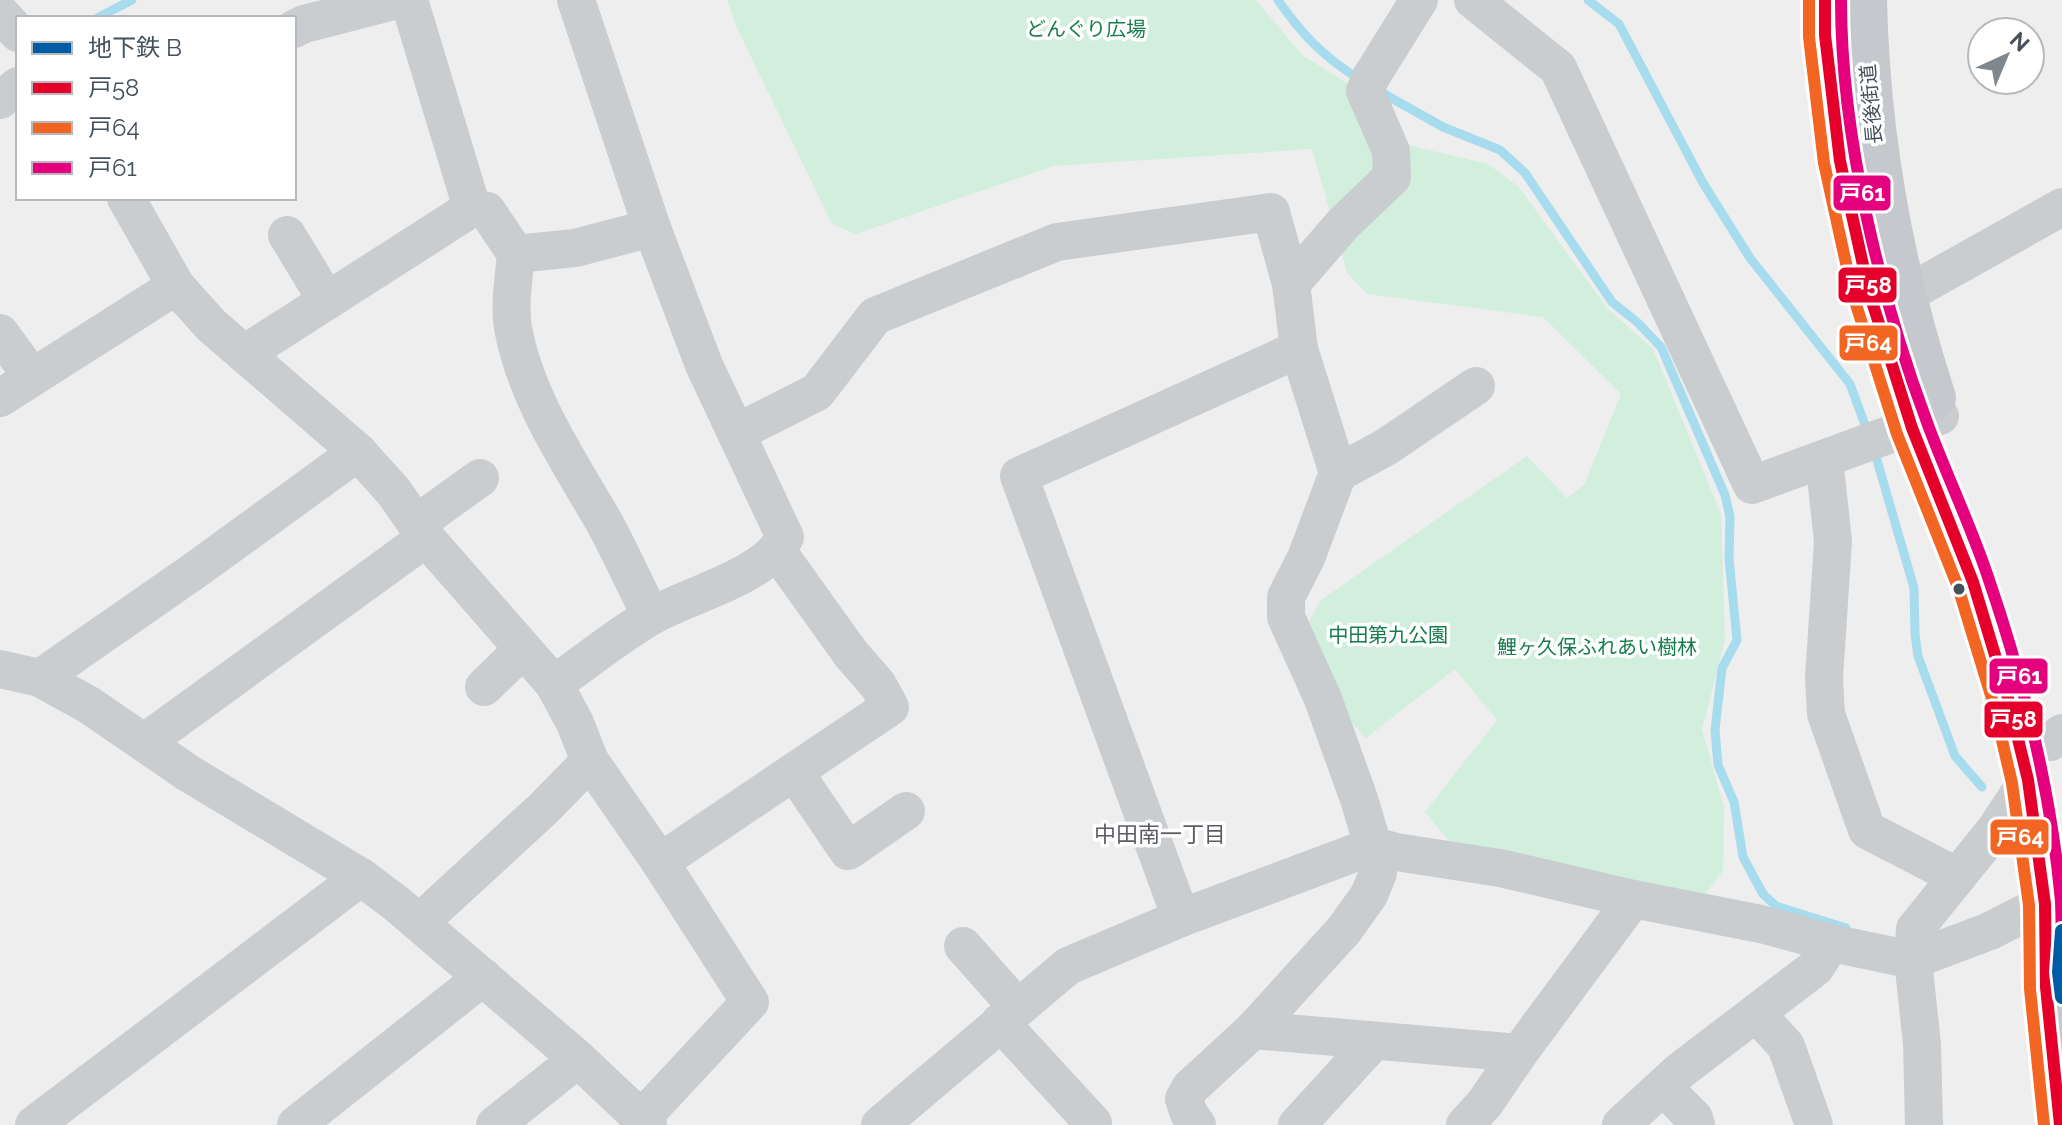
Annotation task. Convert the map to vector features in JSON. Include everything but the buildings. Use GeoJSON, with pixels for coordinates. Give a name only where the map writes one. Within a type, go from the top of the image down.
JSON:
{"type":"FeatureCollection","features":[{"type":"Feature","properties":{"kind":"main road","name":"長後街道"},"geometry":{"type":"LineString","coordinates":[[1825,0],[1825,35],[1840,161],[1869,292],[1914,426],[1973,582],[2008,698],[2045,792]]}},
{"type":"Feature","properties":{"kind":"main road","name":"長後街道"},"geometry":{"type":"LineString","coordinates":[[1865,0],[1870,108],[1876,156],[1922,361],[1914,426],[2030,664],[2056,737],[2045,792],[2053,899],[2046,987],[2059,1116]]}},
{"type":"Feature","properties":{"kind":"street"},"geometry":{"type":"LineString","coordinates":[[296,28],[397,0]]}},
{"type":"Feature","properties":{"kind":"street"},"geometry":{"type":"LineString","coordinates":[[409,0],[472,208]]}},
{"type":"Feature","properties":{"kind":"street"},"geometry":{"type":"LineString","coordinates":[[554,684],[651,616],[728,582],[778,552],[785,537],[704,365],[652,228],[576,0]]}},
{"type":"Feature","properties":{"kind":"street"},"geometry":{"type":"LineString","coordinates":[[1291,284],[1343,224],[1392,177],[1391,151],[1368,84],[1419,0]]}},
{"type":"Feature","properties":{"kind":"street"},"geometry":{"type":"LineString","coordinates":[[1473,0],[1558,68],[1752,485],[1914,426]]}},
{"type":"Feature","properties":{"kind":"street"},"geometry":{"type":"LineString","coordinates":[[0,13],[16,31]]}},
{"type":"Feature","properties":{"kind":"street"},"geometry":{"type":"LineString","coordinates":[[0,100],[16,88]]}},
{"type":"Feature","properties":{"kind":"street"},"geometry":{"type":"LineString","coordinates":[[15,679],[145,742],[188,773],[361,877],[483,977],[645,1121],[750,1002],[660,862],[590,761],[575,723],[554,684],[421,531],[394,492],[358,452],[211,325],[176,286],[127,200]]}},
{"type":"Feature","properties":{"kind":"street"},"geometry":{"type":"LineString","coordinates":[[1905,295],[2062,207]]}},
{"type":"Feature","properties":{"kind":"street"},"geometry":{"type":"LineString","coordinates":[[244,354],[472,208],[487,211],[516,254],[512,312],[522,365],[544,417],[611,535],[651,616]]}},
{"type":"Feature","properties":{"kind":"street"},"geometry":{"type":"LineString","coordinates":[[736,433],[817,392],[875,316],[1057,242],[1271,212],[1291,284],[1299,349],[1338,473],[1306,558],[1286,597],[1286,617],[1323,699],[1359,799],[1378,873],[1369,895],[1344,930],[1253,1030],[1190,1088],[1184,1099],[1197,1125]]}},
{"type":"Feature","properties":{"kind":"street"},"geometry":{"type":"LineString","coordinates":[[516,254],[575,248],[652,228]]}},
{"type":"Feature","properties":{"kind":"street"},"geometry":{"type":"LineString","coordinates":[[287,235],[327,301]]}},
{"type":"Feature","properties":{"kind":"street"},"geometry":{"type":"LineString","coordinates":[[0,398],[176,286]]}},
{"type":"Feature","properties":{"kind":"street"},"geometry":{"type":"LineString","coordinates":[[0,333],[32,377]]}},
{"type":"Feature","properties":{"kind":"street"},"geometry":{"type":"LineString","coordinates":[[1181,918],[1019,476],[1299,349]]}},
{"type":"Feature","properties":{"kind":"street"},"geometry":{"type":"LineString","coordinates":[[1338,473],[1386,447],[1476,386]]}},
{"type":"Feature","properties":{"kind":"street"},"geometry":{"type":"LineString","coordinates":[[15,679],[194,571],[358,452]]}},
{"type":"Feature","properties":{"kind":"street"},"geometry":{"type":"LineString","coordinates":[[1838,455],[1824,678],[1826,714],[1867,830],[1956,876]]}},
{"type":"Feature","properties":{"kind":"street"},"geometry":{"type":"LineString","coordinates":[[145,742],[421,531],[480,478]]}},
{"type":"Feature","properties":{"kind":"street"},"geometry":{"type":"LineString","coordinates":[[660,862],[890,707],[878,685],[851,654],[778,552]]}},
{"type":"Feature","properties":{"kind":"street"},"geometry":{"type":"LineString","coordinates":[[484,687],[522,650]]}},
{"type":"Feature","properties":{"kind":"street"},"geometry":{"type":"LineString","coordinates":[[419,923],[590,761]]}},
{"type":"Feature","properties":{"kind":"street"},"geometry":{"type":"LineString","coordinates":[[795,773],[848,851],[906,811]]}},
{"type":"Feature","properties":{"kind":"street"},"geometry":{"type":"LineString","coordinates":[[1924,1125],[1922,1044],[1913,960],[1915,929],[1995,830],[2045,792]]}},
{"type":"Feature","properties":{"kind":"street"},"geometry":{"type":"LineString","coordinates":[[880,1125],[1068,966],[1181,918],[1373,846],[1500,868],[1913,960],[1990,931],[2053,899]]}},
{"type":"Feature","properties":{"kind":"street"},"geometry":{"type":"LineString","coordinates":[[34,1125],[361,877]]}},
{"type":"Feature","properties":{"kind":"street"},"geometry":{"type":"LineString","coordinates":[[1486,1118],[1519,1053],[1633,899]]}},
{"type":"Feature","properties":{"kind":"street"},"geometry":{"type":"LineString","coordinates":[[1621,1125],[1663,1087],[1815,968],[1831,943]]}},
{"type":"Feature","properties":{"kind":"street"},"geometry":{"type":"LineString","coordinates":[[963,946],[1008,1015],[1093,1123]]}},
{"type":"Feature","properties":{"kind":"street"},"geometry":{"type":"LineString","coordinates":[[296,1125],[483,977]]}},
{"type":"Feature","properties":{"kind":"street"},"geometry":{"type":"LineString","coordinates":[[1756,1013],[1786,1046],[1814,1125]]}},
{"type":"Feature","properties":{"kind":"street"},"geometry":{"type":"LineString","coordinates":[[1253,1030],[1519,1053]]}},
{"type":"Feature","properties":{"kind":"street"},"geometry":{"type":"LineString","coordinates":[[1297,1125],[1374,1041]]}},
{"type":"Feature","properties":{"kind":"street"},"geometry":{"type":"LineString","coordinates":[[495,1125],[578,1059]]}},
{"type":"Feature","properties":{"kind":"street"},"geometry":{"type":"LineString","coordinates":[[1663,1087],[1694,1118],[1696,1125]]}},
{"type":"Feature","properties":{"kind":"green space","name":"鯉ヶ久保ふれあい樹林"},"geometry":{"type":"Polygon","coordinates":[[[727,0],[1256,0],[1302,55],[1363,93],[1387,140],[1488,164],[1519,187],[1607,308],[1653,349],[1721,514],[1725,640],[1702,729],[1724,807],[1723,871],[1705,894],[1513,860],[1452,844],[1425,812],[1497,720],[1455,669],[1366,738],[1345,716],[1305,629],[1321,600],[1527,456],[1567,498],[1584,485],[1621,394],[1543,317],[1367,294],[1347,273],[1312,149],[1054,166],[856,234],[832,224],[736,26],[727,0]]]}},
{"type":"Feature","properties":{"kind":"waterway"},"geometry":{"type":"LineString","coordinates":[[101,16],[132,0]]}},
{"type":"Feature","properties":{"kind":"waterway"},"geometry":{"type":"LineString","coordinates":[[1278,0],[1314,44],[1359,79]]}},
{"type":"Feature","properties":{"kind":"waterway"},"geometry":{"type":"LineString","coordinates":[[1588,0],[1619,24],[1703,183],[1750,258],[1850,384],[1868,433]]}},
{"type":"Feature","properties":{"kind":"waterway"},"geometry":{"type":"LineString","coordinates":[[1379,91],[1443,127],[1500,150],[1525,173],[1612,302],[1661,347],[1725,495],[1730,517],[1729,558],[1737,640],[1722,668],[1715,730],[1718,765],[1734,802],[1743,857],[1763,894],[1776,906],[1846,928]]}},
{"type":"Feature","properties":{"kind":"waterway"},"geometry":{"type":"LineString","coordinates":[[1874,450],[1914,588],[1918,656],[1955,756],[1982,787]]}},
{"type":"Feature","properties":{"kind":"metro line","name":"B"},"geometry":{"type":"LineString","coordinates":[[2062,931],[2059,972],[2062,997]]}},
{"type":"Feature","properties":{"kind":"transit line","name":"戸64"},"geometry":{"type":"LineString","coordinates":[[1809,0],[1809,37],[1824,163],[1853,295],[1897,434],[1958,587],[1993,702],[2012,783],[2029,905],[2030,989],[2044,1125]]}},
{"type":"Feature","properties":{"kind":"transit line","name":"戸58"},"geometry":{"type":"LineString","coordinates":[[1825,0],[1825,35],[1840,161],[1869,292],[1912,428],[1973,582],[2008,698],[2028,780],[2045,904],[2046,987],[2060,1125]]}},
{"type":"Feature","properties":{"kind":"transit line","name":"戸61"},"geometry":{"type":"LineString","coordinates":[[1841,0],[1848,106],[1866,216],[1879,270],[1910,376],[1988,577],[2034,737],[2050,819],[2061,901],[2062,986]]}},
{"type":"Feature","properties":{"kind":"district","name":"中田南一丁目"},"geometry":{"type":"Point","coordinates":[1160,834]}},
{"type":"Feature","properties":{"kind":"park label","name":"どんぐり広場"},"geometry":{"type":"Point","coordinates":[1086,29]}},
{"type":"Feature","properties":{"kind":"park label","name":"中田第九公園"},"geometry":{"type":"Point","coordinates":[1388,635]}}]}
